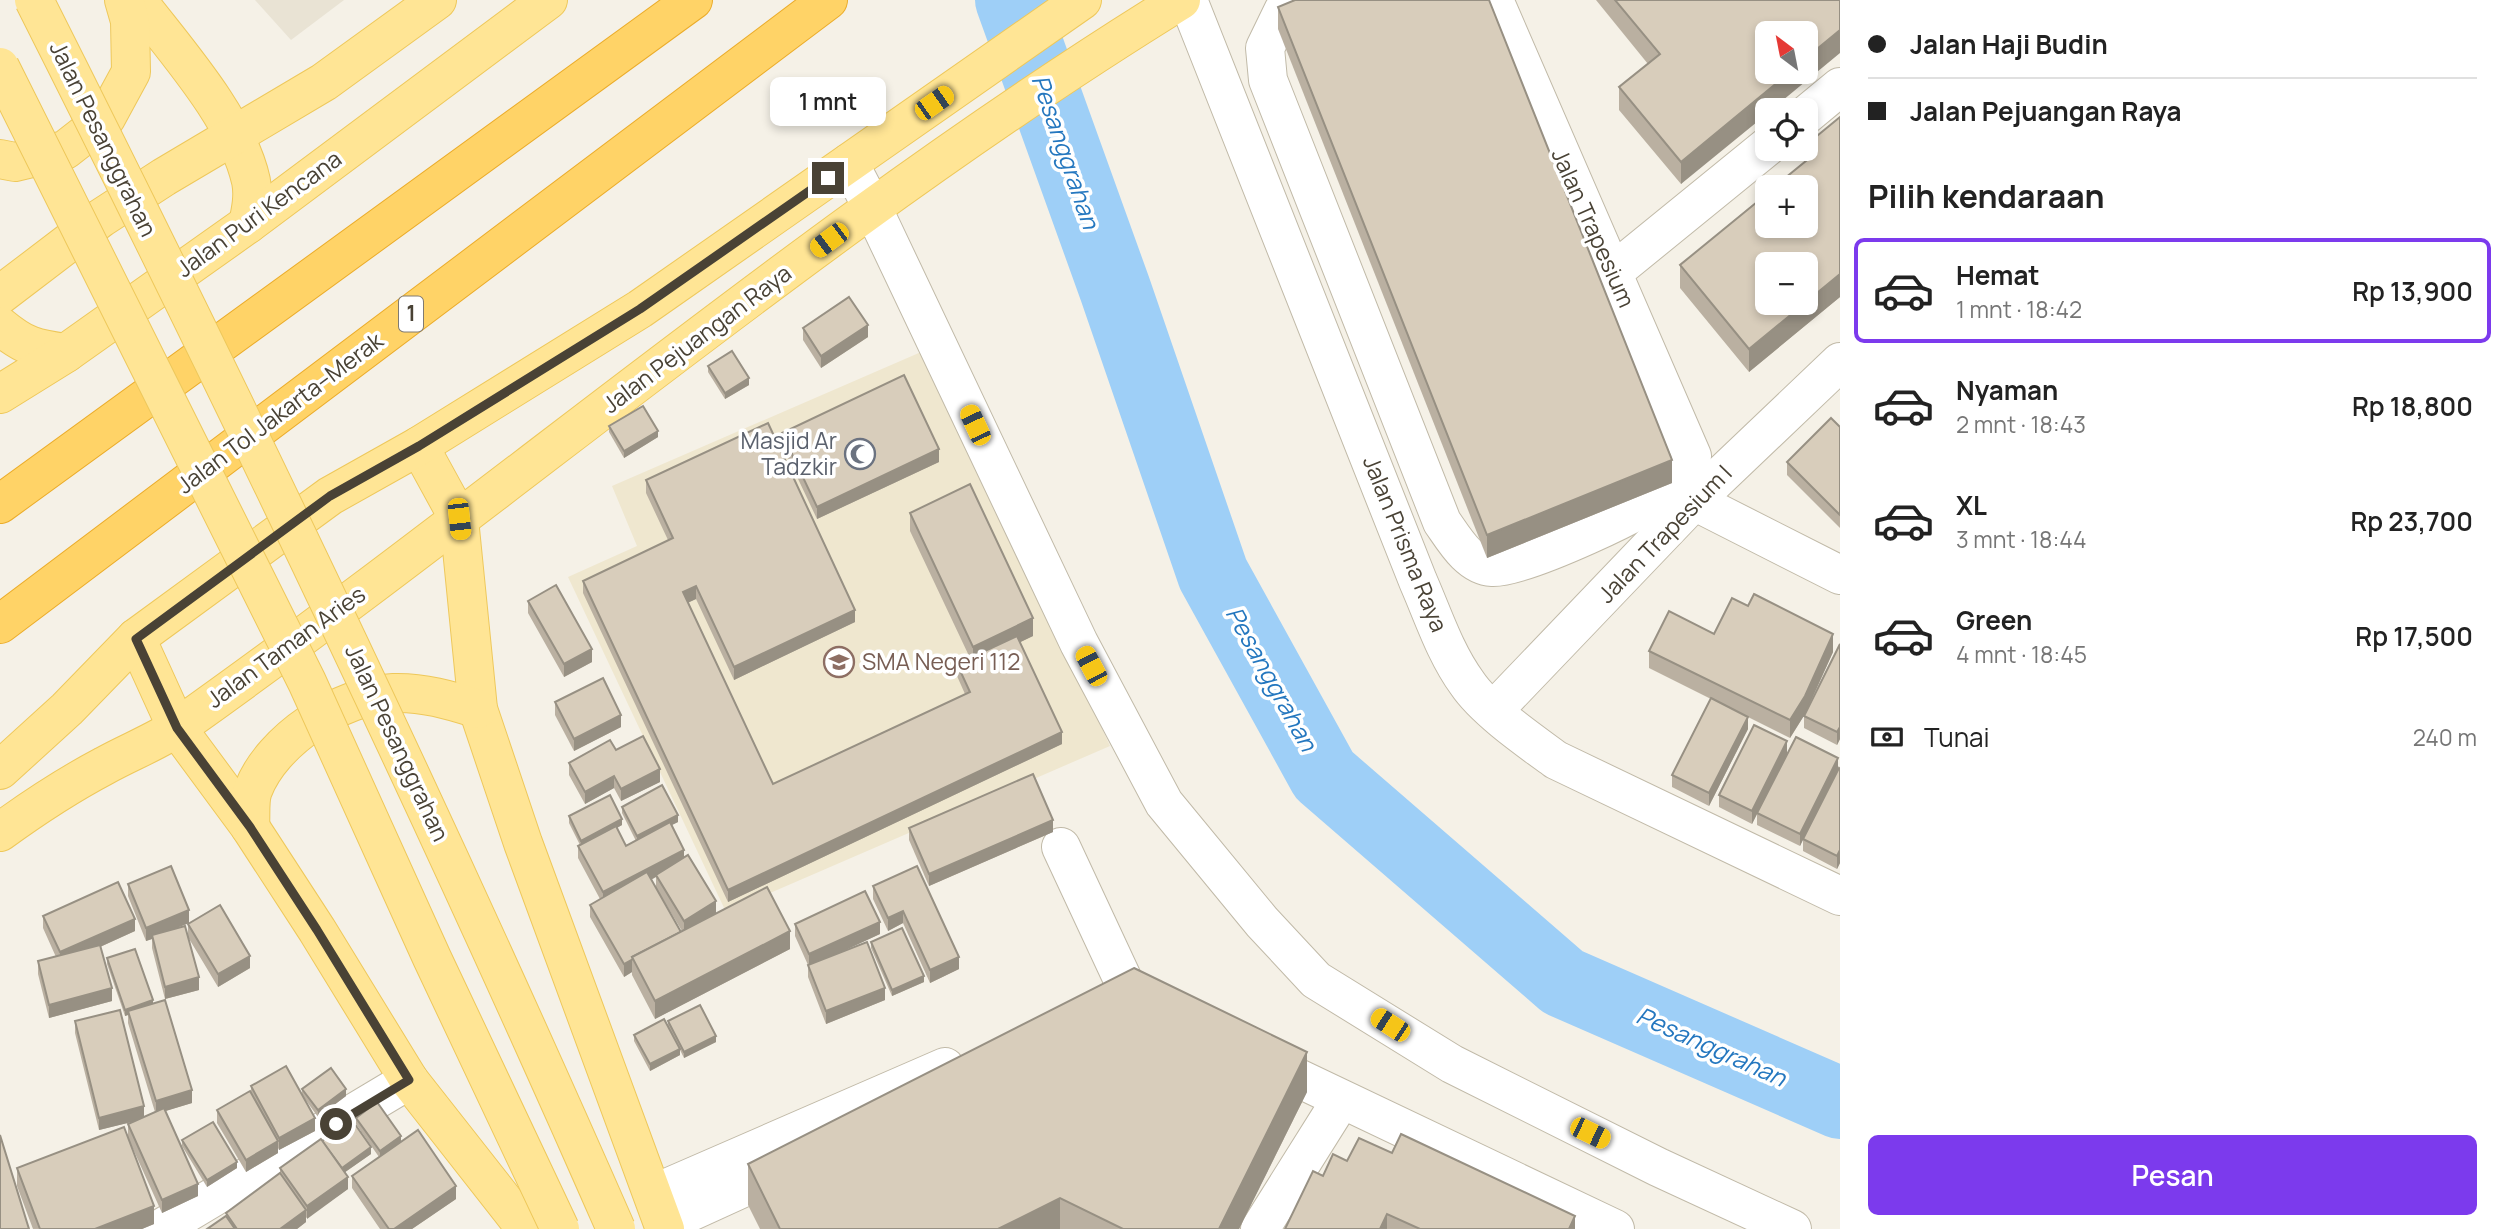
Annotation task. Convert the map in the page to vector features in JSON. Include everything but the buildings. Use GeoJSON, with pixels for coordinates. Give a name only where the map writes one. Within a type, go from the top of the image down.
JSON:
{"type":"FeatureCollection","features":[{"type":"Feature","properties":{"kind":"highway"},"geometry":{"type":"LineString","coordinates":[[0,504],[693,0]]}},
{"type":"Feature","properties":{"kind":"highway","name":"Jalan Tol Jakarta–Merak"},"geometry":{"type":"LineString","coordinates":[[0,624],[826,2]]}},
{"type":"Feature","properties":{"kind":"main road","name":"Jalan Pesanggrahan"},"geometry":{"type":"LineString","coordinates":[[34,0],[351,643],[517,1003],[616,1229]]}},
{"type":"Feature","properties":{"kind":"main road"},"geometry":{"type":"LineString","coordinates":[[0,159],[15,162],[65,150],[106,118],[131,72],[130,21],[124,0]]}},
{"type":"Feature","properties":{"kind":"main road"},"geometry":{"type":"LineString","coordinates":[[137,0],[199,80],[234,136],[251,184],[252,205],[248,224]]}},
{"type":"Feature","properties":{"kind":"main road"},"geometry":{"type":"LineString","coordinates":[[0,295],[101,218],[164,177],[324,82],[437,0]]}},
{"type":"Feature","properties":{"kind":"main road","name":"Jalan Puri Kencana"},"geometry":{"type":"LineString","coordinates":[[0,394],[66,353],[248,224],[548,0]]}},
{"type":"Feature","properties":{"kind":"main road","name":"Jalan Pejuangan Raya"},"geometry":{"type":"LineString","coordinates":[[459,519],[872,207],[984,127],[1181,0]]}},
{"type":"Feature","properties":{"kind":"main road"},"geometry":{"type":"LineString","coordinates":[[0,770],[67,709],[136,639],[330,496],[419,446],[640,309],[1080,1]]}},
{"type":"Feature","properties":{"kind":"main road"},"geometry":{"type":"LineString","coordinates":[[0,67],[307,682],[432,958],[560,1229]]}},
{"type":"Feature","properties":{"kind":"main road"},"geometry":{"type":"LineString","coordinates":[[0,326],[19,341],[40,350],[66,353]]}},
{"type":"Feature","properties":{"kind":"main road"},"geometry":{"type":"LineString","coordinates":[[419,446],[459,519],[478,709],[523,843],[661,1216]]}},
{"type":"Feature","properties":{"kind":"main road","name":"Jalan Taman Aries"},"geometry":{"type":"LineString","coordinates":[[0,832],[102,767],[177,728],[459,519]]}},
{"type":"Feature","properties":{"kind":"main road"},"geometry":{"type":"LineString","coordinates":[[136,639],[177,728],[250,827],[409,1080],[526,1229]]}},
{"type":"Feature","properties":{"kind":"main road"},"geometry":{"type":"LineString","coordinates":[[250,827],[253,791],[276,753],[309,723],[348,703],[391,693],[436,695],[478,709]]}},
{"type":"Feature","properties":{"kind":"street","name":"Jalan Prisma Raya"},"geometry":{"type":"LineString","coordinates":[[1188,0],[1432,613],[1467,684],[1524,737],[1556,760],[1840,896]]}},
{"type":"Feature","properties":{"kind":"street","name":"Jalan Trapesium"},"geometry":{"type":"LineString","coordinates":[[1297,0],[1283,11],[1265,48],[1268,80],[1442,522],[1474,561],[1492,567],[1523,561],[1631,516],[1669,493],[1681,482],[1692,456],[1494,0]]}},
{"type":"Feature","properties":{"kind":"street"},"geometry":{"type":"LineString","coordinates":[[1818,105],[1840,87]]}},
{"type":"Feature","properties":{"kind":"street"},"geometry":{"type":"LineString","coordinates":[[1612,273],[1755,157]]}},
{"type":"Feature","properties":{"kind":"street"},"geometry":{"type":"LineString","coordinates":[[849,163],[1079,643],[1164,803],[1262,922],[1316,980],[1452,1065],[1658,1167],[1791,1229]]}},
{"type":"Feature","properties":{"kind":"street","name":"Jalan Trapesium I"},"geometry":{"type":"LineString","coordinates":[[1494,710],[1694,501],[1840,362]]}},
{"type":"Feature","properties":{"kind":"street"},"geometry":{"type":"LineString","coordinates":[[1694,501],[1840,575]]}},
{"type":"Feature","properties":{"kind":"street"},"geometry":{"type":"LineString","coordinates":[[1061,847],[1130,995],[1167,1013]]}},
{"type":"Feature","properties":{"kind":"street"},"geometry":{"type":"LineString","coordinates":[[1092,1009],[1130,995]]}},
{"type":"Feature","properties":{"kind":"street"},"geometry":{"type":"LineString","coordinates":[[1229,1044],[1340,1100],[1615,1229]]}},
{"type":"Feature","properties":{"kind":"street"},"geometry":{"type":"LineString","coordinates":[[661,1216],[882,1119],[979,1052]]}},
{"type":"Feature","properties":{"kind":"street"},"geometry":{"type":"LineString","coordinates":[[160,1229],[409,1080]]}},
{"type":"Feature","properties":{"kind":"street"},"geometry":{"type":"LineString","coordinates":[[1260,1229],[1340,1100]]}},
{"type":"Feature","properties":{"kind":"shaded area"},"geometry":{"type":"Polygon","coordinates":[[[255,0],[344,0],[291,40],[255,0]]]}},
{"type":"Feature","properties":{"kind":"shaded area","name":"SMA Negeri 112"},"geometry":{"type":"Polygon","coordinates":[[[928,349],[1110,746],[726,912],[568,577],[637,546],[612,486],[928,349]]]}},
{"type":"Feature","properties":{"kind":"waterway","name":"Pesanggrahan"},"geometry":{"type":"LineString","coordinates":[[1011,0],[1115,289],[1213,574],[1324,775],[1563,982],[1840,1103]]}},
{"type":"Feature","properties":{"kind":"place","name":"Masjid Ar Tadzkir"},"geometry":{"type":"Point","coordinates":[860,454]}},
{"type":"Feature","properties":{"kind":"place","name":"SMA Negeri 112"},"geometry":{"type":"Point","coordinates":[839,662]}},
{"type":"Feature","properties":{"kind":"route"},"geometry":{"type":"LineString","coordinates":[[336,1124],[409,1080],[250,827],[177,728],[136,639],[330,496],[419,446],[640,309],[828,178]]}}]}
